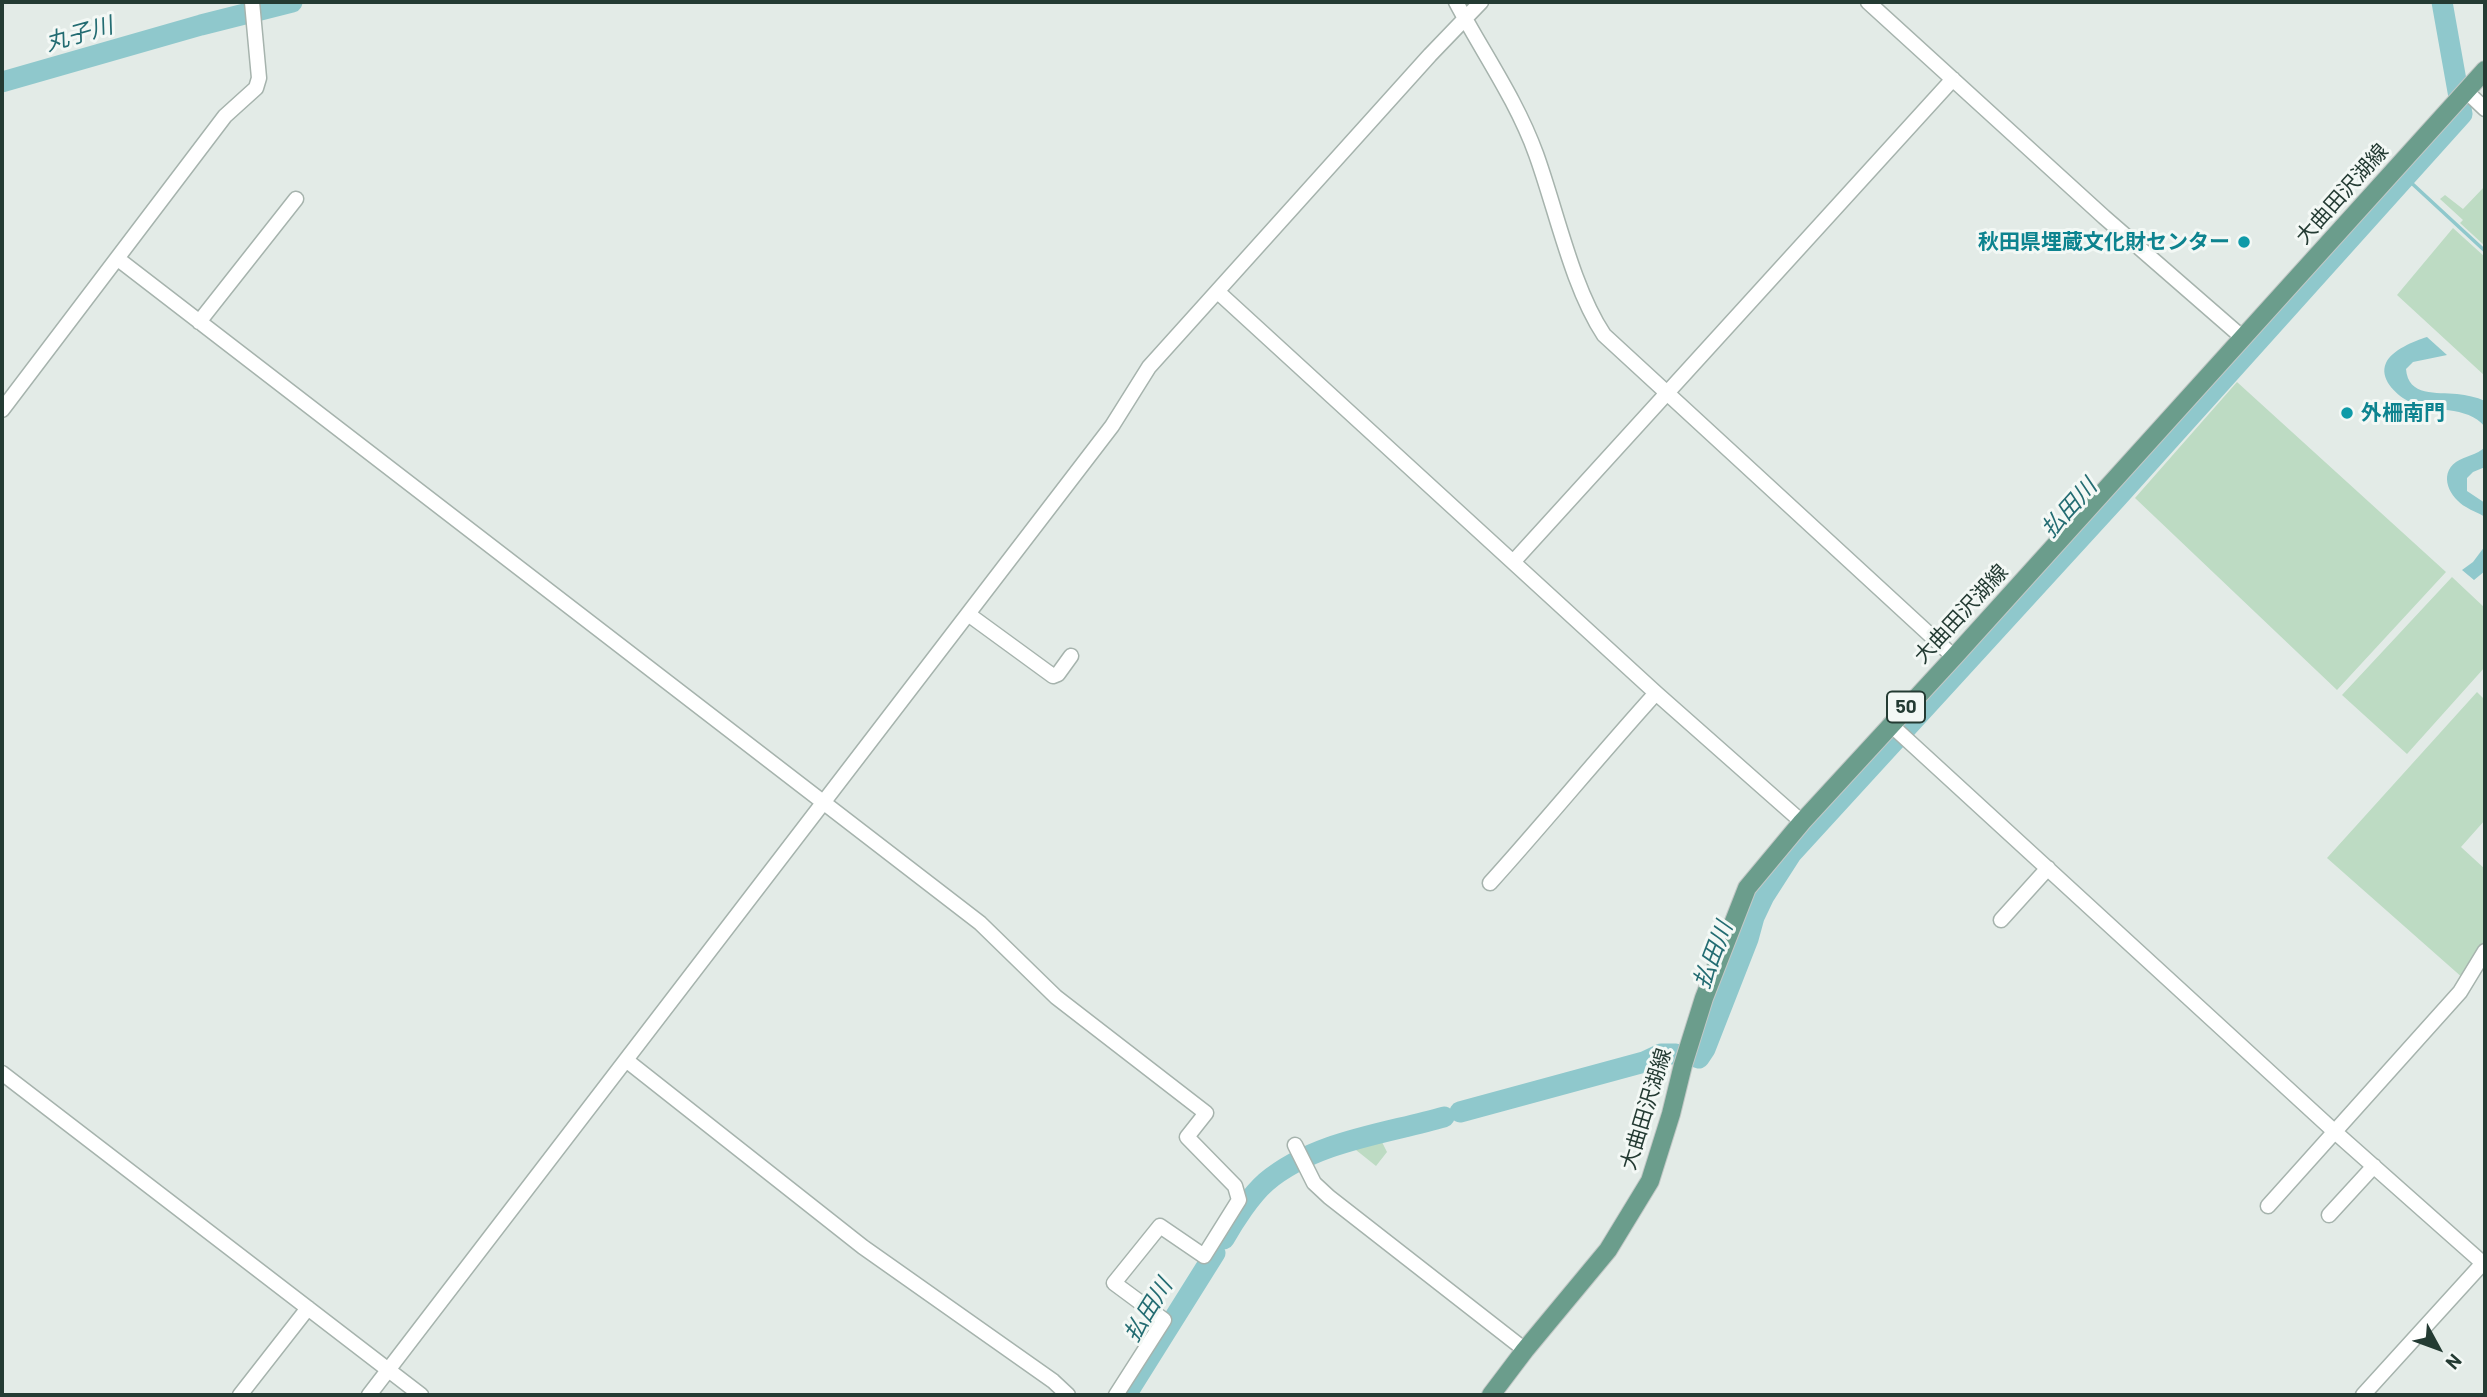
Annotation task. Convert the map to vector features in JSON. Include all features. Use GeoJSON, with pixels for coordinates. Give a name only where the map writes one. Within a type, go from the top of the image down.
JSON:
{"type":"FeatureCollection","features":[{"type":"Feature","properties":{"kind":"main road","name":"大曲田沢湖線"},"geometry":{"type":"LineString","coordinates":[[1491,1395],[1608,1250],[1650,1181],[1703,998],[1747,888],[1802,822],[2485,70]]}},
{"type":"Feature","properties":{"kind":"street"},"geometry":{"type":"LineString","coordinates":[[2,410],[225,116],[256,88],[259,78],[253,2]]}},
{"type":"Feature","properties":{"kind":"street"},"geometry":{"type":"LineString","coordinates":[[1456,2],[1517,106],[1594,320],[1604,335],[1954,657]]}},
{"type":"Feature","properties":{"kind":"street"},"geometry":{"type":"LineString","coordinates":[[369,1395],[1124,410],[1149,366],[1481,2]]}},
{"type":"Feature","properties":{"kind":"street"},"geometry":{"type":"LineString","coordinates":[[1868,2],[2243,338]]}},
{"type":"Feature","properties":{"kind":"street"},"geometry":{"type":"LineString","coordinates":[[1514,561],[1953,79]]}},
{"type":"Feature","properties":{"kind":"street"},"geometry":{"type":"LineString","coordinates":[[2462,95],[2485,109]]}},
{"type":"Feature","properties":{"kind":"street"},"geometry":{"type":"LineString","coordinates":[[199,322],[296,200]]}},
{"type":"Feature","properties":{"kind":"street"},"geometry":{"type":"LineString","coordinates":[[118,259],[980,923],[1056,997],[1206,1113],[1187,1137],[1235,1186],[1239,1200],[1204,1256],[1160,1226],[1114,1283],[1164,1320],[1116,1395]]}},
{"type":"Feature","properties":{"kind":"street"},"geometry":{"type":"LineString","coordinates":[[1218,292],[1656,693],[1802,822]]}},
{"type":"Feature","properties":{"kind":"street"},"geometry":{"type":"LineString","coordinates":[[968,614],[1053,676],[1058,674],[1071,656]]}},
{"type":"Feature","properties":{"kind":"street"},"geometry":{"type":"LineString","coordinates":[[1490,883],[1656,693]]}},
{"type":"Feature","properties":{"kind":"street"},"geometry":{"type":"LineString","coordinates":[[1890,725],[2334,1132],[2484,1264],[2363,1395]]}},
{"type":"Feature","properties":{"kind":"street"},"geometry":{"type":"LineString","coordinates":[[2001,920],[2048,868]]}},
{"type":"Feature","properties":{"kind":"street"},"geometry":{"type":"LineString","coordinates":[[2268,1206],[2460,992],[2485,951]]}},
{"type":"Feature","properties":{"kind":"street"},"geometry":{"type":"LineString","coordinates":[[625,1060],[863,1247],[1053,1381],[1068,1395]]}},
{"type":"Feature","properties":{"kind":"street"},"geometry":{"type":"LineString","coordinates":[[2,1073],[421,1395]]}},
{"type":"Feature","properties":{"kind":"street"},"geometry":{"type":"LineString","coordinates":[[1295,1145],[1314,1183],[1329,1197],[1525,1350]]}},
{"type":"Feature","properties":{"kind":"street"},"geometry":{"type":"LineString","coordinates":[[2329,1215],[2374,1166]]}},
{"type":"Feature","properties":{"kind":"street"},"geometry":{"type":"LineString","coordinates":[[240,1395],[308,1308]]}},
{"type":"Feature","properties":{"kind":"green space"},"geometry":{"type":"Polygon","coordinates":[[[2485,186],[2485,246],[2460,223],[2463,220],[2440,199],[2445,195],[2463,209],[2485,186]]]}},
{"type":"Feature","properties":{"kind":"green space"},"geometry":{"type":"Polygon","coordinates":[[[2453,228],[2485,257],[2485,376],[2397,295],[2453,228]]]}},
{"type":"Feature","properties":{"kind":"green space"},"geometry":{"type":"Polygon","coordinates":[[[2237,382],[2446,572],[2337,690],[2135,498],[2237,382]]]}},
{"type":"Feature","properties":{"kind":"green space"},"geometry":{"type":"Polygon","coordinates":[[[2452,577],[2485,608],[2485,667],[2407,754],[2342,695],[2452,577]]]}},
{"type":"Feature","properties":{"kind":"green space"},"geometry":{"type":"Polygon","coordinates":[[[2477,692],[2485,700],[2485,820],[2461,847],[2485,869],[2485,940],[2464,979],[2327,858],[2477,692]]]}},
{"type":"Feature","properties":{"kind":"green space"},"geometry":{"type":"Polygon","coordinates":[[[1381,1140],[1387,1152],[1376,1166],[1351,1146],[1381,1140]]]}},
{"type":"Feature","properties":{"kind":"water"},"geometry":{"type":"Polygon","coordinates":[[[2427,337],[2447,355],[2413,362],[2406,369],[2408,378],[2418,389],[2464,395],[2485,401],[2485,427],[2469,415],[2408,401],[2386,380],[2384,369],[2389,358],[2404,347],[2427,337]]]}},
{"type":"Feature","properties":{"kind":"water"},"geometry":{"type":"Polygon","coordinates":[[[2485,447],[2485,467],[2467,478],[2467,491],[2485,503],[2485,517],[2460,503],[2451,492],[2447,480],[2451,467],[2456,462],[2485,447]]]}},
{"type":"Feature","properties":{"kind":"water"},"geometry":{"type":"Polygon","coordinates":[[[2485,546],[2485,571],[2474,580],[2462,570],[2473,562],[2485,546]]]}},
{"type":"Feature","properties":{"kind":"waterway","name":"丸子川"},"geometry":{"type":"LineString","coordinates":[[2,82],[292,2]]}},
{"type":"Feature","properties":{"kind":"waterway","name":"払田川"},"geometry":{"type":"LineString","coordinates":[[1696,1057],[1699,1058],[1705,1049],[1754,917],[1791,854],[2116,499],[2462,114],[2442,2]]}},
{"type":"Feature","properties":{"kind":"waterway"},"geometry":{"type":"LineString","coordinates":[[2405,177],[2485,251]]}},
{"type":"Feature","properties":{"kind":"waterway","name":"払田川"},"geometry":{"type":"LineString","coordinates":[[1460,1112],[1644,1062],[1661,1054],[1676,1054]]}},
{"type":"Feature","properties":{"kind":"waterway","name":"払田川"},"geometry":{"type":"LineString","coordinates":[[1224,1239],[1255,1194],[1285,1168],[1351,1140],[1444,1117]]}},
{"type":"Feature","properties":{"kind":"waterway","name":"払田川"},"geometry":{"type":"LineString","coordinates":[[1126,1395],[1215,1253]]}},
{"type":"Feature","properties":{"kind":"place","name":"秋田県埋蔵文化財センター"},"geometry":{"type":"Point","coordinates":[2244,242]}},
{"type":"Feature","properties":{"kind":"place","name":"外柵南門"},"geometry":{"type":"Point","coordinates":[2347,413]}}]}
